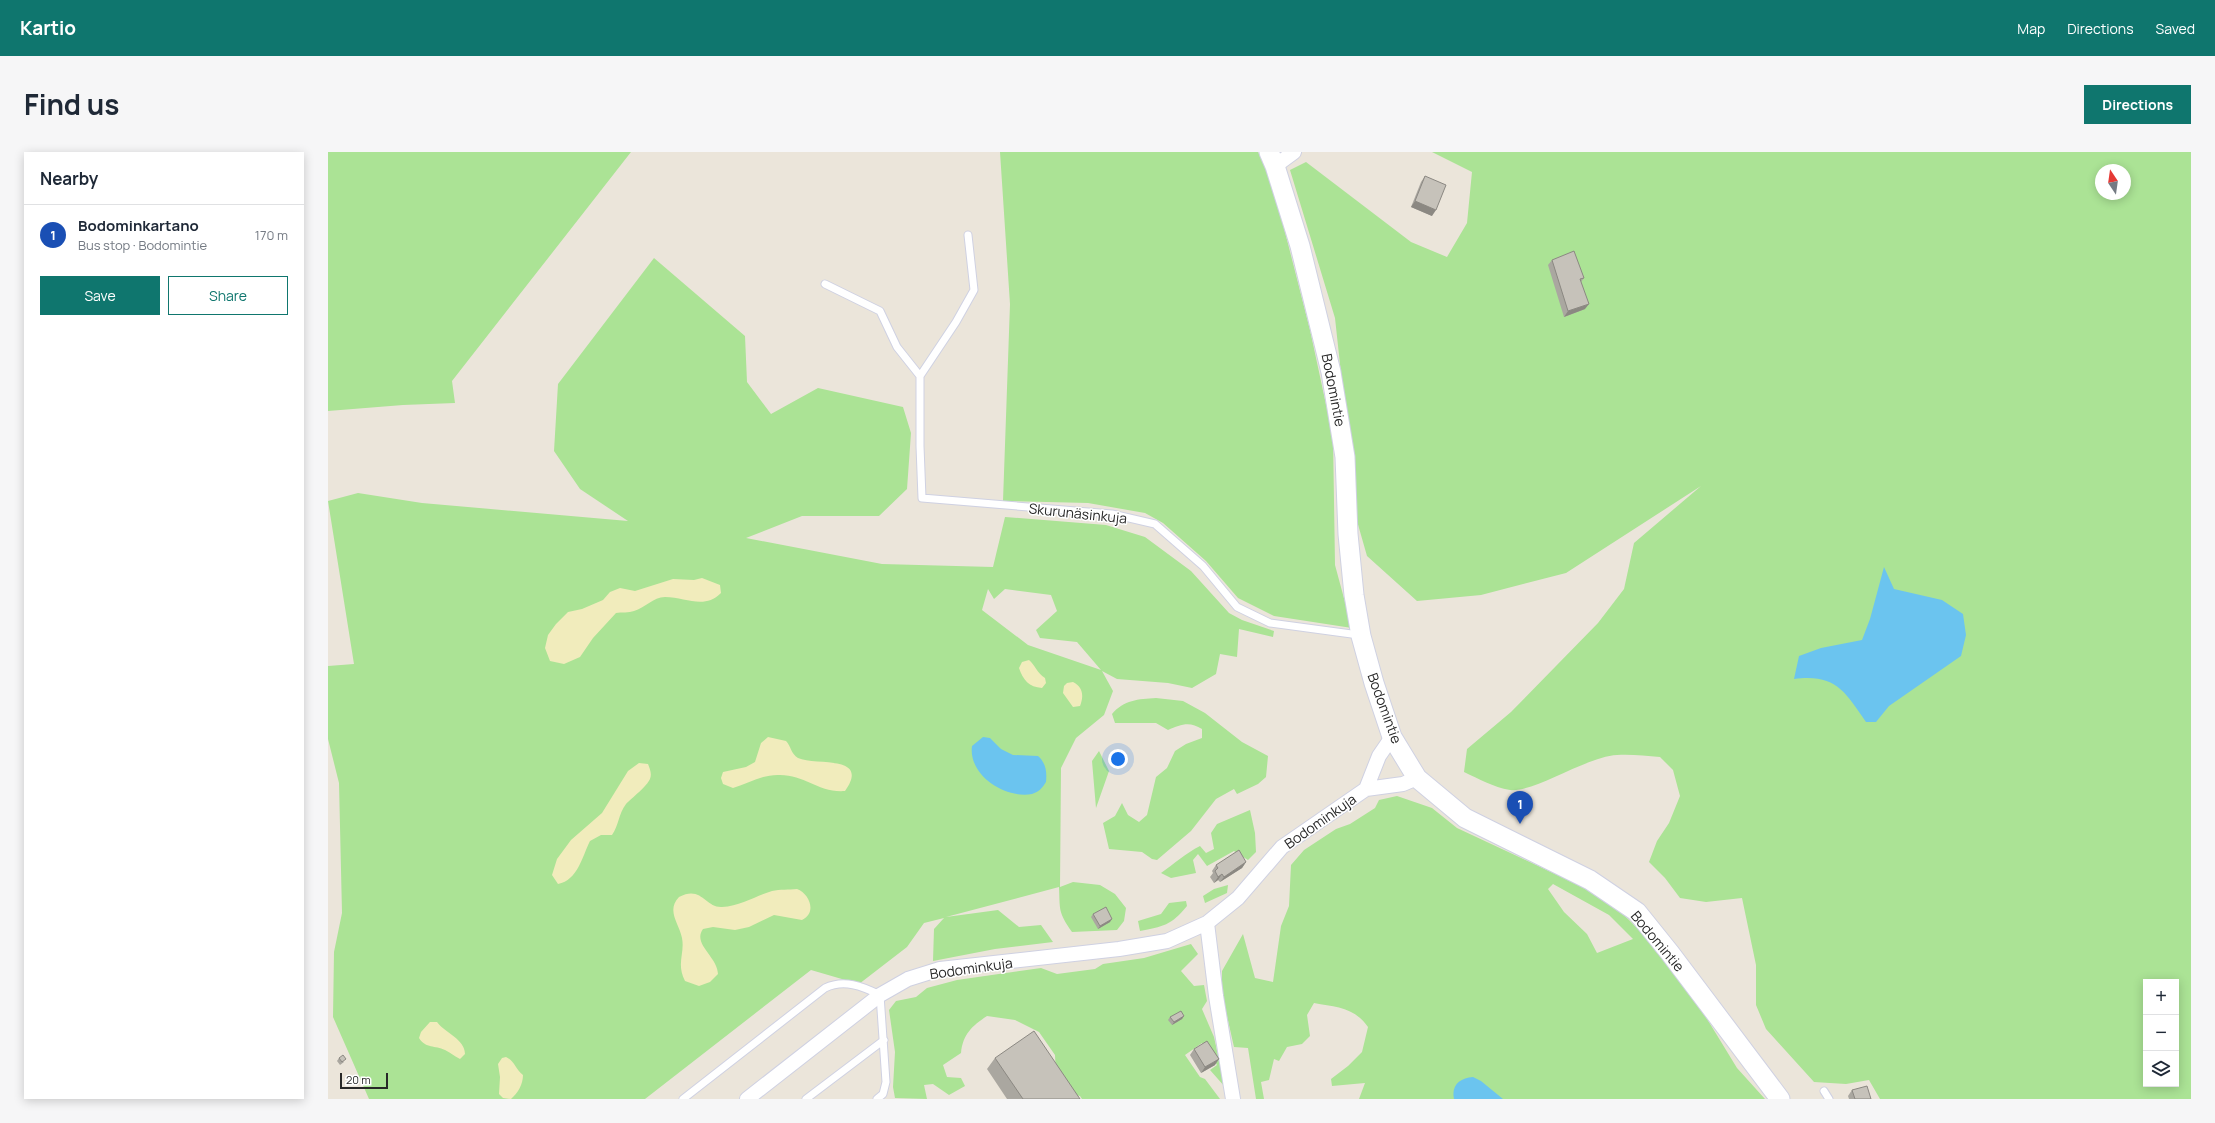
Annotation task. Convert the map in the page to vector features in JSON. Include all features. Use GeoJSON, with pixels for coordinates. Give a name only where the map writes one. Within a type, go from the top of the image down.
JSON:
{"type":"FeatureCollection","features":[{"type":"Feature","properties":{"kind":"street"},"geometry":{"type":"LineString","coordinates":[[1272,159],[1294,152]]}},
{"type":"Feature","properties":{"kind":"street","name":"Bodomintie"},"geometry":{"type":"LineString","coordinates":[[1272,159],[1300,246],[1337,400],[1345,457],[1348,534],[1354,595],[1361,636],[1374,683],[1392,737],[1417,778],[1465,818],[1590,880],[1637,912],[1780,1099]]}},
{"type":"Feature","properties":{"kind":"street","name":"Bodominkuja"},"geometry":{"type":"LineString","coordinates":[[1366,789],[1379,756],[1392,737]]}},
{"type":"Feature","properties":{"kind":"street","name":"Bodominkuja"},"geometry":{"type":"LineString","coordinates":[[746,1099],[880,995],[908,979],[940,969],[1119,949],[1167,940],[1207,923],[1238,898],[1282,847],[1366,789],[1403,784],[1417,778]]}},
{"type":"Feature","properties":{"kind":"street"},"geometry":{"type":"LineString","coordinates":[[1207,923],[1216,996],[1233,1099]]}},
{"type":"Feature","properties":{"kind":"lane"},"geometry":{"type":"LineString","coordinates":[[825,284],[880,311],[897,347],[920,376],[956,322],[974,290],[968,235]]}},
{"type":"Feature","properties":{"kind":"lane","name":"Skurunäsinkuja"},"geometry":{"type":"LineString","coordinates":[[920,376],[922,498],[1112,514],[1155,524],[1203,566],[1237,607],[1270,623],[1361,636]]}},
{"type":"Feature","properties":{"kind":"lane"},"geometry":{"type":"LineString","coordinates":[[683,1099],[825,988],[834,984],[859,984],[880,995],[886,1082],[883,1094],[877,1099]]}},
{"type":"Feature","properties":{"kind":"lane"},"geometry":{"type":"LineString","coordinates":[[806,1099],[884,1040]]}},
{"type":"Feature","properties":{"kind":"lane"},"geometry":{"type":"LineString","coordinates":[[1824,1091],[1829,1099]]}},
{"type":"Feature","properties":{"kind":"green space"},"geometry":{"type":"Polygon","coordinates":[[[328,152],[631,152],[452,381],[455,403],[403,405],[328,411],[328,152]]]}},
{"type":"Feature","properties":{"kind":"green space"},"geometry":{"type":"Polygon","coordinates":[[[1000,152],[1258,152],[1271,177],[1310,330],[1333,437],[1335,565],[1352,628],[1274,616],[1238,598],[1206,561],[1163,523],[1145,513],[1088,503],[1003,501],[1010,304],[1000,152]]]}},
{"type":"Feature","properties":{"kind":"green space"},"geometry":{"type":"Polygon","coordinates":[[[1432,152],[2191,152],[2191,1099],[1880,1099],[1869,1080],[1846,1084],[1814,1082],[1766,1029],[1756,1005],[1756,965],[1742,898],[1706,902],[1680,898],[1665,878],[1649,862],[1657,841],[1669,823],[1680,796],[1673,770],[1660,757],[1617,755],[1604,757],[1532,786],[1510,790],[1498,787],[1464,772],[1467,749],[1511,712],[1598,623],[1624,589],[1634,543],[1701,486],[1566,573],[1481,595],[1417,601],[1367,556],[1357,521],[1335,318],[1290,170],[1306,162],[1411,242],[1447,257],[1467,223],[1472,172],[1432,152]]]}},
{"type":"Feature","properties":{"kind":"green space"},"geometry":{"type":"Polygon","coordinates":[[[654,258],[745,336],[747,382],[771,414],[818,388],[903,407],[911,433],[907,489],[879,516],[802,516],[746,538],[882,564],[993,567],[1005,517],[1106,525],[1145,537],[1191,571],[1229,613],[1242,620],[1274,631],[1273,637],[1239,629],[1237,657],[1220,654],[1216,674],[1192,688],[1168,683],[1117,679],[1102,671],[1113,691],[1104,715],[1076,738],[1061,768],[1060,887],[1073,882],[1100,885],[1115,894],[1126,908],[1124,921],[1117,930],[1072,932],[1062,915],[1059,901],[1059,887],[946,917],[998,910],[1019,927],[1041,925],[1053,942],[995,949],[933,961],[934,929],[944,918],[924,923],[907,947],[859,984],[811,970],[645,1099],[369,1099],[333,1017],[334,952],[342,913],[339,783],[328,739],[328,666],[354,664],[328,501],[358,493],[422,503],[628,521],[580,489],[554,451],[558,384],[654,258]],[[988,589],[982,610],[1028,645],[1101,670],[1077,642],[1040,638],[1036,630],[1057,611],[1051,595],[1005,589],[994,599],[988,589]]]}},
{"type":"Feature","properties":{"kind":"green space"},"geometry":{"type":"Polygon","coordinates":[[[1156,698],[1183,701],[1205,713],[1242,742],[1268,756],[1266,777],[1258,784],[1237,794],[1234,789],[1216,799],[1191,831],[1157,860],[1152,859],[1142,852],[1109,849],[1103,823],[1115,816],[1122,803],[1128,815],[1139,822],[1147,815],[1156,777],[1167,768],[1175,751],[1186,744],[1202,738],[1202,729],[1198,726],[1189,724],[1177,726],[1168,730],[1156,723],[1115,723],[1112,714],[1121,706],[1132,701],[1156,698]]]}},
{"type":"Feature","properties":{"kind":"green space"},"geometry":{"type":"Polygon","coordinates":[[[1099,751],[1109,771],[1096,808],[1092,761],[1099,751]]]}},
{"type":"Feature","properties":{"kind":"green space"},"geometry":{"type":"Polygon","coordinates":[[[1397,796],[1432,808],[1457,828],[1581,886],[1621,912],[1651,942],[1701,1009],[1737,1068],[1765,1099],[1359,1099],[1365,1083],[1332,1086],[1331,1079],[1348,1066],[1362,1052],[1368,1027],[1363,1020],[1351,1012],[1337,1007],[1314,1003],[1307,1015],[1310,1036],[1302,1044],[1287,1047],[1279,1061],[1274,1059],[1269,1080],[1261,1082],[1264,1099],[1256,1099],[1248,1048],[1234,1047],[1222,994],[1222,971],[1243,934],[1255,978],[1273,982],[1281,926],[1289,906],[1291,865],[1304,850],[1336,829],[1350,824],[1375,808],[1379,800],[1397,796]],[[1553,884],[1548,889],[1564,912],[1587,934],[1597,953],[1633,939],[1609,915],[1553,884]]]}},
{"type":"Feature","properties":{"kind":"green space"},"geometry":{"type":"Polygon","coordinates":[[[1250,810],[1255,833],[1256,852],[1248,860],[1234,851],[1207,866],[1198,854],[1193,860],[1196,873],[1171,878],[1161,873],[1200,846],[1206,853],[1214,849],[1211,833],[1217,824],[1250,810]]]}},
{"type":"Feature","properties":{"kind":"green space"},"geometry":{"type":"Polygon","coordinates":[[[1228,885],[1227,893],[1205,903],[1203,896],[1214,889],[1228,885]]]}},
{"type":"Feature","properties":{"kind":"green space"},"geometry":{"type":"Polygon","coordinates":[[[1186,901],[1187,906],[1171,921],[1155,928],[1140,931],[1138,921],[1161,914],[1169,903],[1186,901]]]}},
{"type":"Feature","properties":{"kind":"green space"},"geometry":{"type":"Polygon","coordinates":[[[1191,944],[1198,954],[1181,971],[1194,986],[1204,985],[1207,1001],[1202,1009],[1214,1037],[1225,1087],[1210,1070],[1217,1065],[1202,1043],[1185,1055],[1200,1077],[1205,1079],[1220,1099],[1082,1099],[1080,1096],[1071,1094],[1056,1075],[1055,1055],[1039,1032],[1015,1020],[987,1016],[969,1031],[962,1046],[961,1053],[943,1065],[947,1077],[961,1078],[965,1086],[949,1095],[933,1084],[924,1085],[927,1099],[895,1098],[893,1087],[895,1052],[889,1010],[896,1001],[916,997],[927,988],[957,980],[1041,968],[1057,974],[1095,969],[1103,964],[1144,958],[1191,944]]]}},
{"type":"Feature","properties":{"kind":"sand"},"geometry":{"type":"Polygon","coordinates":[[[702,578],[720,585],[721,593],[715,598],[701,602],[661,597],[634,611],[616,613],[593,638],[580,657],[564,664],[550,661],[545,648],[548,635],[568,612],[582,609],[603,600],[610,592],[620,588],[635,591],[673,579],[694,580],[702,578]]]}},
{"type":"Feature","properties":{"kind":"sand"},"geometry":{"type":"Polygon","coordinates":[[[1029,660],[1045,678],[1046,683],[1042,688],[1033,686],[1027,682],[1019,668],[1022,662],[1029,660]]]}},
{"type":"Feature","properties":{"kind":"sand"},"geometry":{"type":"Polygon","coordinates":[[[1073,682],[1081,689],[1082,699],[1080,706],[1073,707],[1063,693],[1064,686],[1067,683],[1073,682]]]}},
{"type":"Feature","properties":{"kind":"sand"},"geometry":{"type":"Polygon","coordinates":[[[768,737],[786,741],[798,758],[846,766],[851,771],[851,779],[845,791],[827,789],[797,778],[780,775],[762,777],[733,788],[723,784],[721,778],[723,772],[746,767],[755,762],[761,743],[768,737]]]}},
{"type":"Feature","properties":{"kind":"sand"},"geometry":{"type":"Polygon","coordinates":[[[639,763],[648,764],[651,775],[648,782],[626,804],[621,812],[612,835],[601,835],[590,841],[582,861],[575,873],[565,882],[558,884],[552,875],[557,859],[571,840],[602,813],[628,771],[639,763]]]}},
{"type":"Feature","properties":{"kind":"sand"},"geometry":{"type":"Polygon","coordinates":[[[797,889],[802,891],[810,904],[807,917],[802,920],[774,915],[749,927],[735,930],[713,927],[703,929],[700,935],[701,940],[717,968],[718,974],[710,982],[699,986],[685,981],[681,969],[682,938],[673,912],[675,902],[679,897],[687,894],[698,895],[711,904],[722,907],[742,903],[772,891],[797,889]]]}},
{"type":"Feature","properties":{"kind":"sand"},"geometry":{"type":"Polygon","coordinates":[[[430,1022],[437,1022],[462,1044],[465,1054],[460,1059],[441,1048],[425,1044],[419,1038],[421,1032],[430,1022]]]}},
{"type":"Feature","properties":{"kind":"sand"},"geometry":{"type":"Polygon","coordinates":[[[506,1057],[523,1075],[520,1088],[511,1099],[503,1098],[499,1094],[500,1077],[498,1064],[502,1058],[506,1057]]]}},
{"type":"Feature","properties":{"kind":"water"},"geometry":{"type":"Polygon","coordinates":[[[1884,567],[1894,589],[1942,600],[1963,614],[1966,635],[1961,656],[1889,706],[1876,722],[1866,722],[1844,693],[1829,682],[1808,678],[1794,679],[1799,656],[1821,648],[1862,640],[1870,619],[1884,567]]]}},
{"type":"Feature","properties":{"kind":"water"},"geometry":{"type":"Polygon","coordinates":[[[983,737],[990,738],[1001,749],[1013,755],[1038,756],[1043,762],[1046,771],[1046,782],[1037,792],[1022,795],[1000,789],[990,783],[982,775],[972,757],[972,746],[983,737]]]}},
{"type":"Feature","properties":{"kind":"water"},"geometry":{"type":"Polygon","coordinates":[[[1473,1077],[1481,1081],[1503,1099],[1454,1099],[1453,1094],[1455,1086],[1464,1079],[1473,1077]]]}},
{"type":"Feature","properties":{"kind":"building"},"geometry":{"type":"Polygon","coordinates":[[[1425,176],[1446,185],[1436,210],[1415,201],[1425,176]]]}},
{"type":"Feature","properties":{"kind":"building"},"geometry":{"type":"Polygon","coordinates":[[[1574,251],[1584,278],[1580,279],[1589,304],[1568,311],[1552,260],[1574,251]]]}},
{"type":"Feature","properties":{"kind":"building"},"geometry":{"type":"Polygon","coordinates":[[[1239,850],[1246,862],[1224,877],[1222,874],[1218,877],[1215,871],[1218,868],[1216,865],[1239,850]]]}},
{"type":"Feature","properties":{"kind":"building"},"geometry":{"type":"Polygon","coordinates":[[[1106,907],[1112,919],[1100,926],[1093,914],[1106,907]]]}},
{"type":"Feature","properties":{"kind":"building"},"geometry":{"type":"Polygon","coordinates":[[[1181,1011],[1184,1016],[1174,1022],[1170,1017],[1181,1011]]]}},
{"type":"Feature","properties":{"kind":"building"},"geometry":{"type":"Polygon","coordinates":[[[1034,1031],[1080,1099],[1023,1099],[995,1058],[1034,1031]]]}},
{"type":"Feature","properties":{"kind":"building"},"geometry":{"type":"Polygon","coordinates":[[[1207,1041],[1219,1059],[1205,1067],[1194,1049],[1207,1041]]]}},
{"type":"Feature","properties":{"kind":"building"},"geometry":{"type":"Polygon","coordinates":[[[343,1055],[346,1059],[342,1062],[339,1058],[343,1055]]]}},
{"type":"Feature","properties":{"kind":"building"},"geometry":{"type":"Polygon","coordinates":[[[1867,1086],[1871,1099],[1855,1099],[1852,1090],[1867,1086]]]}},
{"type":"Feature","properties":{"kind":"place","name":"Bodominkartano"},"geometry":{"type":"Point","coordinates":[1520,824]}}]}
